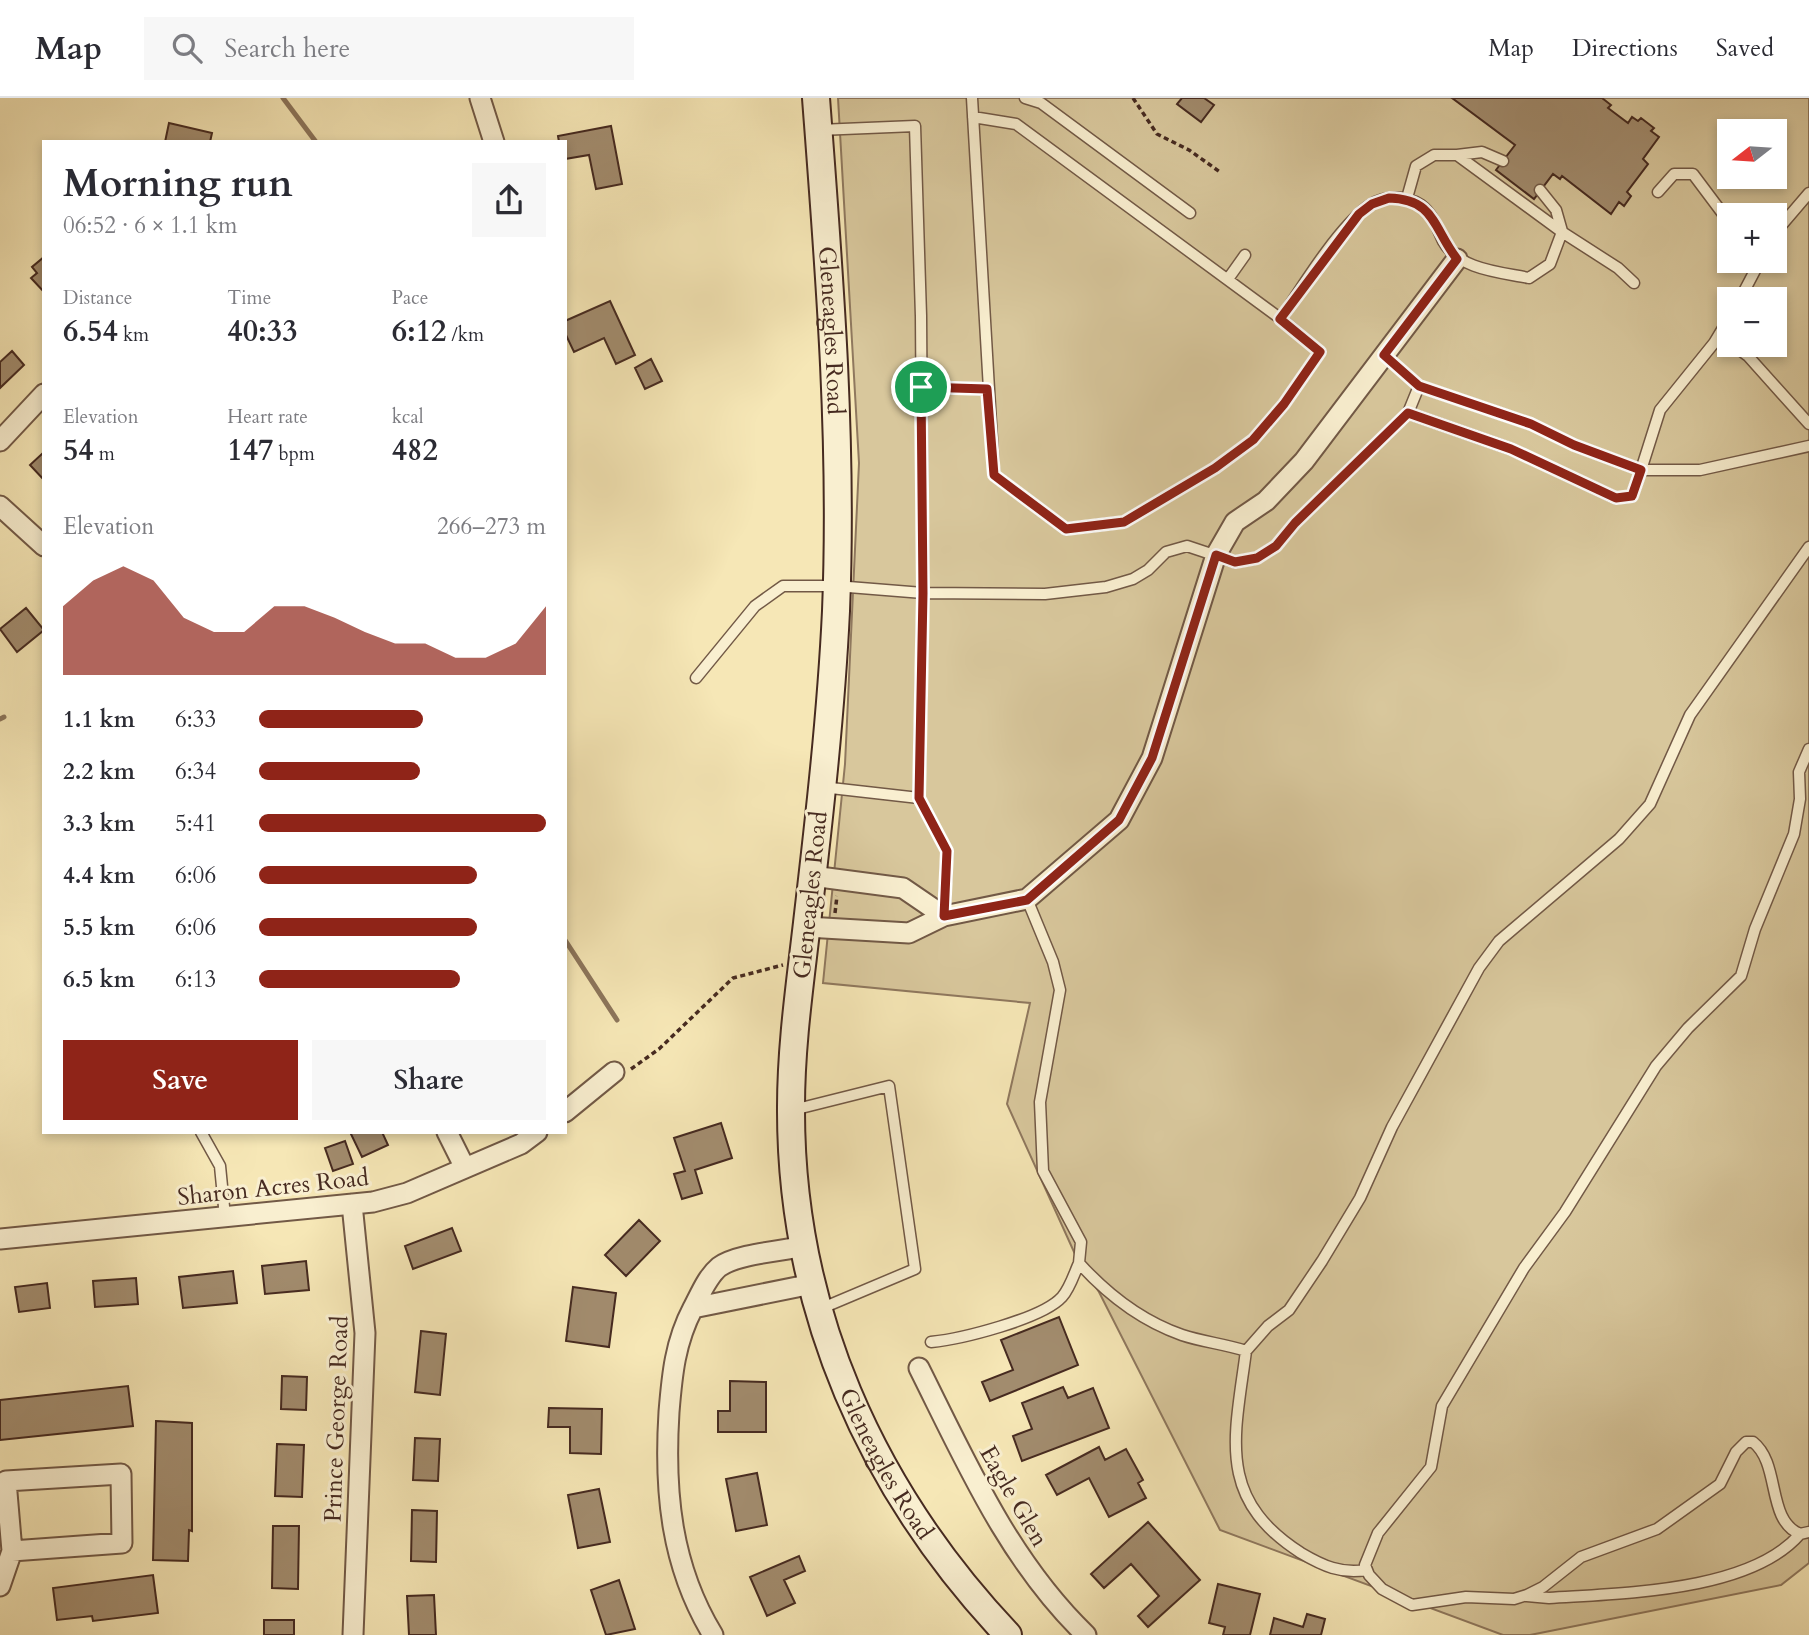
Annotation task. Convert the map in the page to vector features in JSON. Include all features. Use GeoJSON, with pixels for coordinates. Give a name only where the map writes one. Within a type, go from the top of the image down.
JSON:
{"type":"FeatureCollection","features":[{"type":"Feature","properties":{"kind":"street"},"geometry":{"type":"LineString","coordinates":[[480,98],[493,140]]}},
{"type":"Feature","properties":{"kind":"street","name":"Gleneagles Road"},"geometry":{"type":"LineString","coordinates":[[816,98],[838,411],[836,586],[822,787],[792,1065],[792,1156],[804,1247],[815,1297],[844,1385],[884,1470],[936,1552],[1008,1635]]}},
{"type":"Feature","properties":{"kind":"street"},"geometry":{"type":"LineString","coordinates":[[807,927],[909,933],[944,916],[1027,900],[1119,820],[1152,758],[1216,555],[1235,522],[1266,501],[1304,461],[1457,259]]}},
{"type":"Feature","properties":{"kind":"street"},"geometry":{"type":"LineString","coordinates":[[0,441],[42,396]]}},
{"type":"Feature","properties":{"kind":"street"},"geometry":{"type":"LineString","coordinates":[[0,506],[42,544]]}},
{"type":"Feature","properties":{"kind":"street"},"geometry":{"type":"LineString","coordinates":[[812,876],[903,888],[944,916]]}},
{"type":"Feature","properties":{"kind":"street"},"geometry":{"type":"LineString","coordinates":[[567,1110],[614,1072]]}},
{"type":"Feature","properties":{"kind":"street"},"geometry":{"type":"LineString","coordinates":[[448,1134],[465,1168]]}},
{"type":"Feature","properties":{"kind":"street","name":"Sharon Acres Road"},"geometry":{"type":"LineString","coordinates":[[0,1239],[352,1204],[407,1193],[521,1144],[534,1134]]}},
{"type":"Feature","properties":{"kind":"street","name":"Prince George Road"},"geometry":{"type":"LineString","coordinates":[[352,1204],[365,1333],[353,1635]]}},
{"type":"Feature","properties":{"kind":"street"},"geometry":{"type":"LineString","coordinates":[[713,1635],[697,1608],[682,1570],[667,1491],[672,1368],[683,1328],[704,1286],[720,1267],[757,1255],[804,1247]]}},
{"type":"Feature","properties":{"kind":"street"},"geometry":{"type":"LineString","coordinates":[[693,1308],[815,1297]]}},
{"type":"Feature","properties":{"kind":"street","name":"Eagle Glen"},"geometry":{"type":"LineString","coordinates":[[919,1368],[978,1485],[1024,1563],[1057,1607],[1086,1635]]}},
{"type":"Feature","properties":{"kind":"street"},"geometry":{"type":"LineString","coordinates":[[0,1586],[12,1552],[6,1481],[121,1474],[122,1543],[12,1552]]}},
{"type":"Feature","properties":{"kind":"lane"},"geometry":{"type":"LineString","coordinates":[[972,98],[987,389],[994,475],[1066,529],[1124,522],[1215,468],[1253,440],[1284,404],[1320,352],[1228,279],[1016,124],[973,117]]}},
{"type":"Feature","properties":{"kind":"lane"},"geometry":{"type":"LineString","coordinates":[[1025,98],[1041,103],[1190,213]]}},
{"type":"Feature","properties":{"kind":"lane"},"geometry":{"type":"LineString","coordinates":[[819,130],[915,126],[923,593],[919,798],[947,851],[944,916]]}},
{"type":"Feature","properties":{"kind":"lane"},"geometry":{"type":"LineString","coordinates":[[1407,198],[1416,166],[1434,155],[1482,152],[1503,162]]}},
{"type":"Feature","properties":{"kind":"lane"},"geometry":{"type":"LineString","coordinates":[[1457,155],[1562,232],[1618,268],[1634,283]]}},
{"type":"Feature","properties":{"kind":"lane"},"geometry":{"type":"LineString","coordinates":[[1658,192],[1674,174],[1693,174],[1717,206]]}},
{"type":"Feature","properties":{"kind":"lane"},"geometry":{"type":"LineString","coordinates":[[1280,319],[1359,214],[1372,204],[1389,198],[1407,198],[1422,206],[1435,221],[1444,242],[1457,259],[1529,278],[1550,264],[1562,232],[1556,210],[1540,190]]}},
{"type":"Feature","properties":{"kind":"lane"},"geometry":{"type":"LineString","coordinates":[[1787,219],[1809,193]]}},
{"type":"Feature","properties":{"kind":"lane"},"geometry":{"type":"LineString","coordinates":[[1228,279],[1245,255]]}},
{"type":"Feature","properties":{"kind":"lane"},"geometry":{"type":"LineString","coordinates":[[1408,413],[1511,449],[1616,498],[1632,496],[1660,410],[1717,337]]}},
{"type":"Feature","properties":{"kind":"lane"},"geometry":{"type":"LineString","coordinates":[[1384,355],[1419,386],[1531,424],[1574,445],[1641,470],[1700,470],[1809,446]]}},
{"type":"Feature","properties":{"kind":"lane"},"geometry":{"type":"LineString","coordinates":[[1749,357],[1809,424]]}},
{"type":"Feature","properties":{"kind":"lane"},"geometry":{"type":"LineString","coordinates":[[695,678],[755,607],[783,586],[836,586],[923,593],[1045,594],[1106,587],[1133,579],[1148,570],[1166,552],[1187,546],[1235,562],[1257,558],[1276,546],[1295,523],[1408,413],[1419,386]]}},
{"type":"Feature","properties":{"kind":"lane"},"geometry":{"type":"LineString","coordinates":[[921,387],[987,389]]}},
{"type":"Feature","properties":{"kind":"lane"},"geometry":{"type":"LineString","coordinates":[[1366,1570],[1345,1573],[1305,1555],[1275,1532],[1244,1493],[1238,1476],[1235,1423],[1246,1351],[1268,1326],[1289,1310],[1322,1261],[1360,1198],[1392,1127],[1479,968],[1499,941],[1619,839],[1650,804],[1690,715],[1809,547]]}},
{"type":"Feature","properties":{"kind":"lane"},"geometry":{"type":"LineString","coordinates":[[1527,1595],[1549,1598],[1695,1582],[1762,1563],[1805,1533],[1787,1525],[1780,1510],[1764,1453],[1753,1442],[1746,1442],[1736,1452],[1720,1484],[1657,1530],[1581,1557],[1543,1587],[1527,1595],[1514,1599],[1466,1597],[1412,1605],[1382,1589],[1366,1570],[1366,1558],[1378,1533],[1431,1467],[1442,1406],[1524,1268],[1565,1212],[1656,1066],[1688,1028],[1741,976],[1755,929],[1794,834],[1800,799],[1800,772],[1809,749]]}},
{"type":"Feature","properties":{"kind":"lane"},"geometry":{"type":"LineString","coordinates":[[822,787],[919,798]]}},
{"type":"Feature","properties":{"kind":"lane"},"geometry":{"type":"LineString","coordinates":[[931,1342],[983,1332],[1049,1307],[1067,1289],[1079,1263],[1081,1242],[1043,1171],[1039,1128],[1040,1102],[1060,990],[1053,962],[1027,900]]}},
{"type":"Feature","properties":{"kind":"lane"},"geometry":{"type":"LineString","coordinates":[[791,1110],[890,1086],[915,1269],[815,1297]]}},
{"type":"Feature","properties":{"kind":"lane"},"geometry":{"type":"LineString","coordinates":[[202,1134],[220,1166],[225,1217]]}},
{"type":"Feature","properties":{"kind":"lane"},"geometry":{"type":"LineString","coordinates":[[1079,1263],[1096,1281],[1137,1313],[1182,1335],[1246,1351]]}},
{"type":"Feature","properties":{"kind":"path"},"geometry":{"type":"LineString","coordinates":[[1133,98],[1157,134],[1189,149],[1220,172]]}},
{"type":"Feature","properties":{"kind":"path"},"geometry":{"type":"LineString","coordinates":[[835,914],[837,894]]}},
{"type":"Feature","properties":{"kind":"path"},"geometry":{"type":"LineString","coordinates":[[614,1072],[624,1074],[659,1049],[733,978],[783,965]]}},
{"type":"Feature","properties":{"kind":"shaded area"},"geometry":{"type":"Polygon","coordinates":[[[838,98],[1809,98],[1809,1563],[1781,1585],[1530,1635],[1503,1635],[1220,1530],[1099,1292],[1079,1263],[1007,1104],[1030,1003],[823,983],[845,764],[859,463],[838,98]]]}},
{"type":"Feature","properties":{"kind":"building"},"geometry":{"type":"Polygon","coordinates":[[[1182,98],[1204,98],[1214,105],[1201,122],[1177,104],[1182,98]]]}},
{"type":"Feature","properties":{"kind":"building"},"geometry":{"type":"Polygon","coordinates":[[[1452,98],[1602,98],[1611,105],[1608,108],[1628,123],[1632,117],[1638,121],[1641,118],[1654,128],[1651,131],[1659,137],[1643,159],[1648,164],[1627,192],[1631,196],[1624,206],[1619,202],[1611,214],[1562,176],[1560,179],[1553,174],[1534,199],[1496,170],[1515,145],[1452,98]]]}},
{"type":"Feature","properties":{"kind":"building"},"geometry":{"type":"Polygon","coordinates":[[[169,123],[212,133],[210,140],[165,140],[169,123]]]}},
{"type":"Feature","properties":{"kind":"building"},"geometry":{"type":"Polygon","coordinates":[[[611,126],[622,184],[596,189],[589,155],[567,159],[567,140],[559,140],[558,136],[611,126]]]}},
{"type":"Feature","properties":{"kind":"building"},"geometry":{"type":"Polygon","coordinates":[[[42,259],[42,290],[31,278],[37,273],[32,267],[42,259]]]}},
{"type":"Feature","properties":{"kind":"building"},"geometry":{"type":"Polygon","coordinates":[[[610,301],[635,355],[616,364],[604,338],[574,352],[567,337],[567,320],[610,301]]]}},
{"type":"Feature","properties":{"kind":"building"},"geometry":{"type":"Polygon","coordinates":[[[12,351],[24,365],[0,388],[0,362],[12,351]]]}},
{"type":"Feature","properties":{"kind":"building"},"geometry":{"type":"Polygon","coordinates":[[[651,359],[662,381],[645,389],[635,368],[651,359]]]}},
{"type":"Feature","properties":{"kind":"building"},"geometry":{"type":"Polygon","coordinates":[[[42,454],[42,478],[30,465],[42,454]]]}},
{"type":"Feature","properties":{"kind":"building"},"geometry":{"type":"Polygon","coordinates":[[[26,608],[42,628],[42,632],[17,652],[0,629],[26,608]]]}},
{"type":"Feature","properties":{"kind":"building"},"geometry":{"type":"Polygon","coordinates":[[[721,1123],[732,1158],[695,1170],[702,1193],[682,1199],[674,1174],[685,1171],[674,1138],[721,1123]]]}},
{"type":"Feature","properties":{"kind":"building"},"geometry":{"type":"Polygon","coordinates":[[[351,1134],[383,1134],[388,1145],[362,1157],[351,1134]]]}},
{"type":"Feature","properties":{"kind":"building"},"geometry":{"type":"Polygon","coordinates":[[[345,1141],[353,1164],[333,1171],[325,1148],[345,1141]]]}},
{"type":"Feature","properties":{"kind":"building"},"geometry":{"type":"Polygon","coordinates":[[[639,1220],[660,1241],[626,1276],[605,1255],[639,1220]]]}},
{"type":"Feature","properties":{"kind":"building"},"geometry":{"type":"Polygon","coordinates":[[[452,1228],[461,1251],[413,1269],[405,1246],[452,1228]]]}},
{"type":"Feature","properties":{"kind":"building"},"geometry":{"type":"Polygon","coordinates":[[[306,1261],[309,1290],[265,1294],[262,1266],[306,1261]]]}},
{"type":"Feature","properties":{"kind":"building"},"geometry":{"type":"Polygon","coordinates":[[[233,1271],[237,1303],[183,1308],[179,1277],[233,1271]]]}},
{"type":"Feature","properties":{"kind":"building"},"geometry":{"type":"Polygon","coordinates":[[[136,1278],[138,1304],[95,1307],[93,1281],[136,1278]]]}},
{"type":"Feature","properties":{"kind":"building"},"geometry":{"type":"Polygon","coordinates":[[[47,1283],[50,1308],[19,1312],[15,1287],[47,1283]]]}},
{"type":"Feature","properties":{"kind":"building"},"geometry":{"type":"Polygon","coordinates":[[[573,1287],[616,1293],[609,1347],[566,1341],[573,1287]]]}},
{"type":"Feature","properties":{"kind":"building"},"geometry":{"type":"Polygon","coordinates":[[[1059,1317],[1078,1365],[990,1401],[982,1382],[1013,1370],[1001,1340],[1059,1317]]]}},
{"type":"Feature","properties":{"kind":"building"},"geometry":{"type":"Polygon","coordinates":[[[421,1331],[446,1334],[440,1395],[415,1392],[421,1331]]]}},
{"type":"Feature","properties":{"kind":"building"},"geometry":{"type":"Polygon","coordinates":[[[282,1376],[307,1377],[306,1410],[281,1409],[282,1376]]]}},
{"type":"Feature","properties":{"kind":"building"},"geometry":{"type":"Polygon","coordinates":[[[730,1381],[766,1382],[766,1432],[718,1432],[718,1411],[730,1411],[730,1381]]]}},
{"type":"Feature","properties":{"kind":"building"},"geometry":{"type":"Polygon","coordinates":[[[128,1386],[133,1426],[0,1440],[0,1400],[128,1386]]]}},
{"type":"Feature","properties":{"kind":"building"},"geometry":{"type":"Polygon","coordinates":[[[1063,1387],[1068,1398],[1093,1388],[1109,1428],[1022,1461],[1013,1436],[1032,1429],[1022,1403],[1063,1387]]]}},
{"type":"Feature","properties":{"kind":"building"},"geometry":{"type":"Polygon","coordinates":[[[549,1408],[602,1409],[601,1454],[570,1453],[570,1427],[548,1427],[549,1408]]]}},
{"type":"Feature","properties":{"kind":"building"},"geometry":{"type":"Polygon","coordinates":[[[156,1421],[192,1423],[192,1531],[189,1530],[188,1561],[153,1560],[156,1421]]]}},
{"type":"Feature","properties":{"kind":"building"},"geometry":{"type":"Polygon","coordinates":[[[415,1438],[440,1439],[438,1481],[413,1480],[415,1438]]]}},
{"type":"Feature","properties":{"kind":"building"},"geometry":{"type":"Polygon","coordinates":[[[277,1444],[304,1445],[302,1497],[275,1496],[277,1444]]]}},
{"type":"Feature","properties":{"kind":"building"},"geometry":{"type":"Polygon","coordinates":[[[1099,1447],[1105,1460],[1126,1449],[1143,1480],[1138,1483],[1146,1498],[1109,1517],[1089,1478],[1057,1495],[1046,1475],[1099,1447]]]}},
{"type":"Feature","properties":{"kind":"building"},"geometry":{"type":"Polygon","coordinates":[[[757,1473],[767,1525],[736,1531],[726,1479],[757,1473]]]}},
{"type":"Feature","properties":{"kind":"building"},"geometry":{"type":"Polygon","coordinates":[[[599,1489],[610,1542],[578,1548],[568,1495],[599,1489]]]}},
{"type":"Feature","properties":{"kind":"building"},"geometry":{"type":"Polygon","coordinates":[[[412,1510],[437,1511],[436,1562],[411,1561],[412,1510]]]}},
{"type":"Feature","properties":{"kind":"building"},"geometry":{"type":"Polygon","coordinates":[[[1148,1522],[1200,1580],[1148,1627],[1138,1616],[1159,1596],[1131,1564],[1104,1588],[1091,1574],[1148,1522]]]}},
{"type":"Feature","properties":{"kind":"building"},"geometry":{"type":"Polygon","coordinates":[[[273,1526],[299,1526],[298,1589],[272,1588],[273,1526]]]}},
{"type":"Feature","properties":{"kind":"building"},"geometry":{"type":"Polygon","coordinates":[[[799,1556],[805,1571],[784,1580],[795,1603],[767,1616],[750,1577],[799,1556]]]}},
{"type":"Feature","properties":{"kind":"building"},"geometry":{"type":"Polygon","coordinates":[[[153,1575],[158,1613],[93,1621],[92,1616],[57,1620],[53,1588],[153,1575]]]}},
{"type":"Feature","properties":{"kind":"building"},"geometry":{"type":"Polygon","coordinates":[[[619,1580],[635,1629],[606,1635],[591,1590],[619,1580]]]}},
{"type":"Feature","properties":{"kind":"building"},"geometry":{"type":"Polygon","coordinates":[[[1218,1584],[1260,1594],[1250,1635],[1223,1635],[1225,1627],[1209,1623],[1218,1584]]]}},
{"type":"Feature","properties":{"kind":"building"},"geometry":{"type":"Polygon","coordinates":[[[434,1595],[436,1635],[409,1635],[407,1596],[434,1595]]]}},
{"type":"Feature","properties":{"kind":"building"},"geometry":{"type":"Polygon","coordinates":[[[1307,1614],[1325,1619],[1321,1635],[1270,1635],[1274,1618],[1303,1627],[1307,1614]]]}},
{"type":"Feature","properties":{"kind":"building"},"geometry":{"type":"Polygon","coordinates":[[[264,1620],[294,1620],[294,1635],[264,1635],[264,1620]]]}},
{"type":"Feature","properties":{"kind":"waterway"},"geometry":{"type":"LineString","coordinates":[[283,98],[314,140]]}},
{"type":"Feature","properties":{"kind":"waterway"},"geometry":{"type":"LineString","coordinates":[[0,719],[4,717]]}},
{"type":"Feature","properties":{"kind":"waterway"},"geometry":{"type":"LineString","coordinates":[[567,943],[617,1020]]}},
{"type":"Feature","properties":{"kind":"route"},"geometry":{"type":"LineString","coordinates":[[1389,198],[1407,198],[1422,206],[1435,221],[1444,242],[1457,259],[1384,355],[1419,386],[1531,424],[1574,445],[1641,470],[1632,496],[1616,498],[1511,449],[1408,413],[1295,523],[1276,546],[1257,558],[1235,562],[1216,555],[1152,758],[1119,820],[1027,900],[944,916],[947,851],[919,798],[923,593],[921,387],[987,389],[994,475],[1066,529],[1124,522],[1215,468],[1253,440],[1284,404],[1320,352],[1280,319],[1311,274],[1359,214],[1372,204],[1389,198]]}}]}
